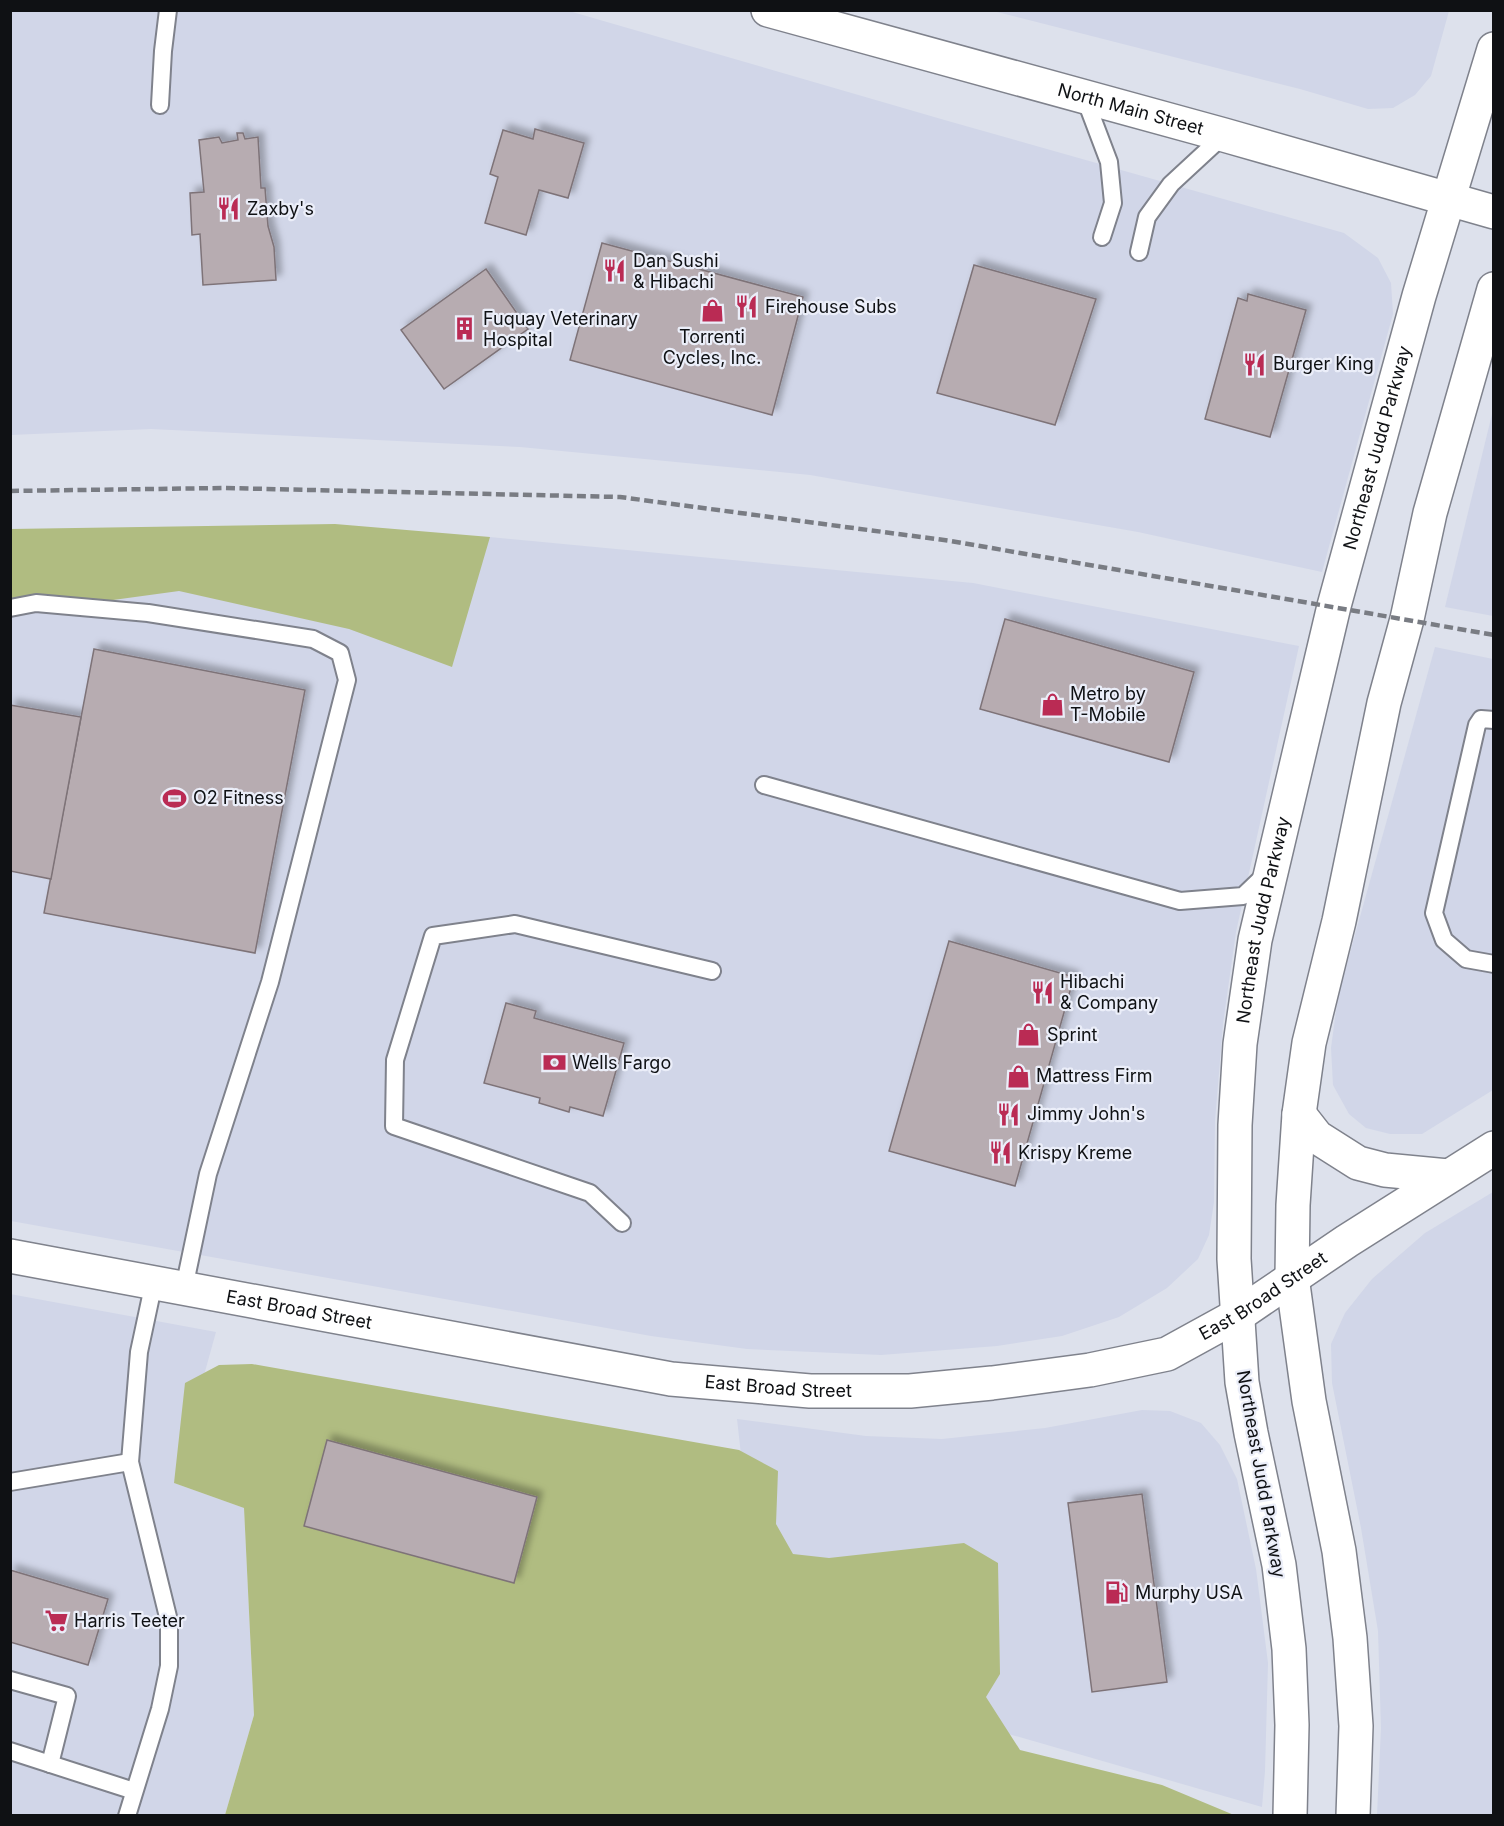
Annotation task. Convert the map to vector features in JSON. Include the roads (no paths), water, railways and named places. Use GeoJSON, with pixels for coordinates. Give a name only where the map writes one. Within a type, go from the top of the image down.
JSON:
{"type":"FeatureCollection","features":[{"type":"Feature","properties":{"kind":"main road","name":"North Main Street"},"geometry":{"type":"LineString","coordinates":[[768,10],[1084,96],[1494,212]]}},
{"type":"Feature","properties":{"kind":"main road","name":"Northeast Judd Parkway"},"geometry":{"type":"LineString","coordinates":[[1290,1815],[1292,1725],[1289,1649],[1279,1565],[1242,1382],[1234,1259],[1235,1125],[1240,1044],[1255,940],[1334,606],[1419,296],[1494,49]]}},
{"type":"Feature","properties":{"kind":"main road"},"geometry":{"type":"LineString","coordinates":[[1353,1815],[1356,1726],[1350,1638],[1339,1551],[1309,1401],[1292,1277],[1293,1205],[1299,1113],[1309,1042],[1339,921],[1384,703],[1407,619],[1430,513],[1494,289]]}},
{"type":"Feature","properties":{"kind":"main road"},"geometry":{"type":"LineString","coordinates":[[1299,1113],[1317,1137],[1358,1163],[1385,1170],[1448,1176]]}},
{"type":"Feature","properties":{"kind":"main road","name":"East Broad Street"},"geometry":{"type":"LineString","coordinates":[[10,1256],[671,1379],[810,1391],[910,1391],[1090,1370],[1167,1354],[1238,1315],[1292,1277],[1494,1148]]}},
{"type":"Feature","properties":{"kind":"lane"},"geometry":{"type":"LineString","coordinates":[[160,105],[168,10]]}},
{"type":"Feature","properties":{"kind":"lane"},"geometry":{"type":"LineString","coordinates":[[1084,96],[1109,162],[1113,202],[1102,237]]}},
{"type":"Feature","properties":{"kind":"lane"},"geometry":{"type":"LineString","coordinates":[[1139,252],[1147,217],[1171,184],[1224,135]]}},
{"type":"Feature","properties":{"kind":"lane"},"geometry":{"type":"LineString","coordinates":[[10,608],[36,603],[148,614],[313,639],[340,653],[346,680],[270,982],[208,1174],[169,1285],[139,1352],[130,1462],[169,1621],[169,1666],[159,1709],[127,1815]]}},
{"type":"Feature","properties":{"kind":"lane"},"geometry":{"type":"LineString","coordinates":[[1494,720],[1481,719],[1477,726],[1434,913],[1444,940],[1466,959],[1494,964]]}},
{"type":"Feature","properties":{"kind":"lane"},"geometry":{"type":"LineString","coordinates":[[764,785],[1180,901],[1244,896],[1271,869]]}},
{"type":"Feature","properties":{"kind":"lane"},"geometry":{"type":"LineString","coordinates":[[622,1223],[590,1192],[394,1126],[395,1060],[433,936],[515,924],[712,971]]}},
{"type":"Feature","properties":{"kind":"lane"},"geometry":{"type":"LineString","coordinates":[[10,1482],[130,1462]]}},
{"type":"Feature","properties":{"kind":"lane"},"geometry":{"type":"LineString","coordinates":[[10,1680],[67,1696],[51,1764]]}},
{"type":"Feature","properties":{"kind":"lane"},"geometry":{"type":"LineString","coordinates":[[10,1751],[134,1791]]}},
{"type":"Feature","properties":{"kind":"railway"},"geometry":{"type":"LineString","coordinates":[[10,491],[224,488],[620,497],[951,541],[1494,635]]}},
{"type":"Feature","properties":{"kind":"place","name":"Zaxby's"},"geometry":{"type":"Point","coordinates":[229,209]}},
{"type":"Feature","properties":{"kind":"place","name":"Dan Sushi & Hibachi"},"geometry":{"type":"Point","coordinates":[615,271]}},
{"type":"Feature","properties":{"kind":"place","name":"Firehouse Subs"},"geometry":{"type":"Point","coordinates":[747,307]}},
{"type":"Feature","properties":{"kind":"place","name":"Torrenti Cycles, Inc."},"geometry":{"type":"Point","coordinates":[712,311]}},
{"type":"Feature","properties":{"kind":"place","name":"Fuquay Veterinary Hospital"},"geometry":{"type":"Point","coordinates":[465,329]}},
{"type":"Feature","properties":{"kind":"place","name":"Burger King"},"geometry":{"type":"Point","coordinates":[1255,364]}},
{"type":"Feature","properties":{"kind":"place","name":"Metro by T-Mobile"},"geometry":{"type":"Point","coordinates":[1052,704]}},
{"type":"Feature","properties":{"kind":"place","name":"O2 Fitness"},"geometry":{"type":"Point","coordinates":[175,798]}},
{"type":"Feature","properties":{"kind":"place","name":"Hibachi & Company"},"geometry":{"type":"Point","coordinates":[1042,992]}},
{"type":"Feature","properties":{"kind":"place","name":"Sprint"},"geometry":{"type":"Point","coordinates":[1029,1035]}},
{"type":"Feature","properties":{"kind":"place","name":"Wells Fargo"},"geometry":{"type":"Point","coordinates":[554,1063]}},
{"type":"Feature","properties":{"kind":"place","name":"Mattress Firm"},"geometry":{"type":"Point","coordinates":[1018,1076]}},
{"type":"Feature","properties":{"kind":"place","name":"Jimmy John's"},"geometry":{"type":"Point","coordinates":[1009,1114]}},
{"type":"Feature","properties":{"kind":"place","name":"Krispy Kreme"},"geometry":{"type":"Point","coordinates":[1000,1153]}},
{"type":"Feature","properties":{"kind":"place","name":"Murphy USA"},"geometry":{"type":"Point","coordinates":[1117,1593]}},
{"type":"Feature","properties":{"kind":"place","name":"Harris Teeter"},"geometry":{"type":"Point","coordinates":[56,1621]}}]}
